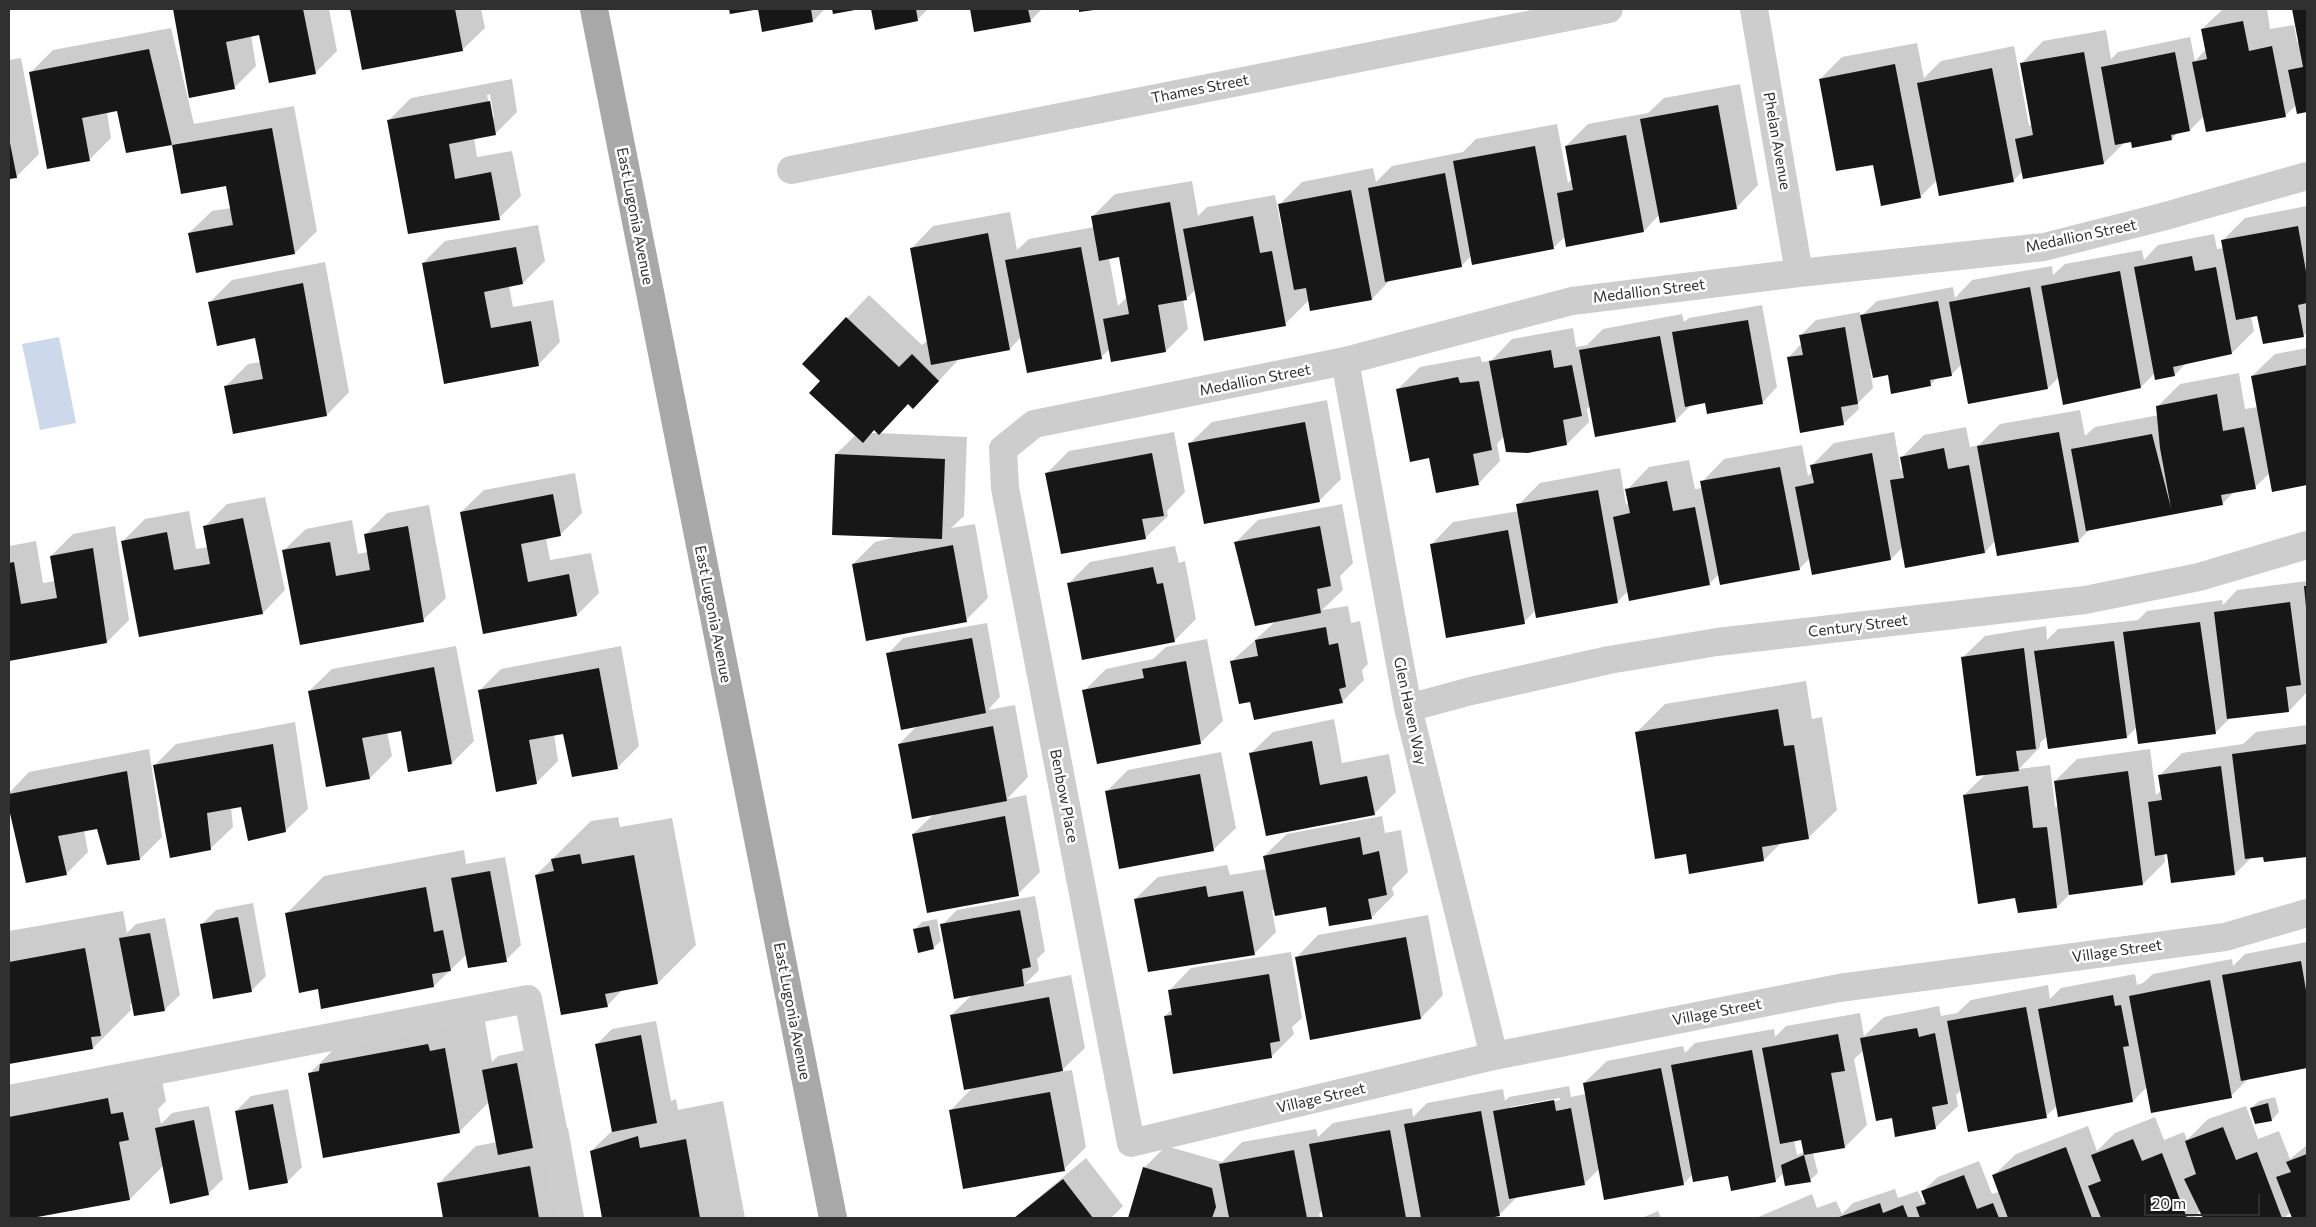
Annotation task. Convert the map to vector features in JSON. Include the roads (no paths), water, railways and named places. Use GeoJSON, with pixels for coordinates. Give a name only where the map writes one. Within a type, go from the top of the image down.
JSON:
{"type":"FeatureCollection","features":[{"type":"Feature","properties":{"kind":"main road","name":"East Lugonia Avenue"},"geometry":{"type":"LineString","coordinates":[[594,9],[833,1218]]}},
{"type":"Feature","properties":{"kind":"street","name":"Thames Street"},"geometry":{"type":"LineString","coordinates":[[791,170],[1609,9]]}},
{"type":"Feature","properties":{"kind":"street","name":"Phelan Avenue"},"geometry":{"type":"LineString","coordinates":[[1754,9],[1798,273]]}},
{"type":"Feature","properties":{"kind":"street","name":"Medallion Street"},"geometry":{"type":"LineString","coordinates":[[1003,449],[1034,424],[1345,361],[1572,301],[1798,273],[2044,247],[2162,217],[2307,176]]}},
{"type":"Feature","properties":{"kind":"street","name":"Glen Haven Way"},"geometry":{"type":"LineString","coordinates":[[1345,361],[1408,708],[1494,1056]]}},
{"type":"Feature","properties":{"kind":"street","name":"Benbow Place"},"geometry":{"type":"LineString","coordinates":[[1003,449],[1005,488],[1131,1143]]}},
{"type":"Feature","properties":{"kind":"street","name":"Century Street"},"geometry":{"type":"LineString","coordinates":[[1408,708],[1471,691],[1609,660],[1717,642],[2085,600],[2199,576],[2307,546]]}},
{"type":"Feature","properties":{"kind":"street","name":"Village Street"},"geometry":{"type":"LineString","coordinates":[[1131,1143],[1494,1056],[1839,988],[2225,937],[2307,913]]}},
{"type":"Feature","properties":{"kind":"street"},"geometry":{"type":"LineString","coordinates":[[9,1099],[528,999],[570,1218]]}},
{"type":"Feature","properties":{"kind":"water"},"geometry":{"type":"Polygon","coordinates":[[[59,337],[76,423],[40,430],[22,344],[59,337]]]}}]}
